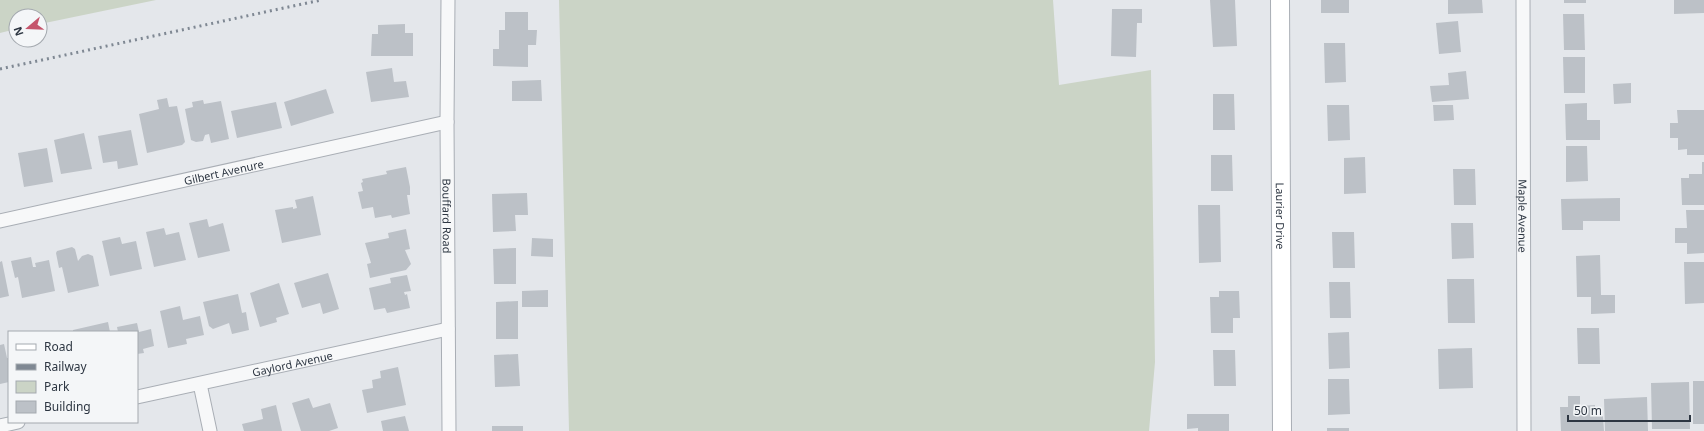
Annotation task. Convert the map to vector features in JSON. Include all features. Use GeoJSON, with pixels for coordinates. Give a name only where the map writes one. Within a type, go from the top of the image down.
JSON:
{"type":"FeatureCollection","features":[{"type":"Feature","properties":{"kind":"street","name":"Bouffard Road"},"geometry":{"type":"LineString","coordinates":[[448,0],[447,122],[449,431]]}},
{"type":"Feature","properties":{"kind":"street","name":"Laurier Drive"},"geometry":{"type":"LineString","coordinates":[[1280,0],[1282,431]]}},
{"type":"Feature","properties":{"kind":"street","name":"Maple Avenue"},"geometry":{"type":"LineString","coordinates":[[1523,0],[1524,431]]}},
{"type":"Feature","properties":{"kind":"street","name":"Gilbert Avenure"},"geometry":{"type":"LineString","coordinates":[[0,221],[447,122]]}},
{"type":"Feature","properties":{"kind":"street","name":"Gaylord Avenue"},"geometry":{"type":"LineString","coordinates":[[138,397],[448,329]]}},
{"type":"Feature","properties":{"kind":"street"},"geometry":{"type":"LineString","coordinates":[[200,384],[210,431]]}},
{"type":"Feature","properties":{"kind":"street"},"geometry":{"type":"LineString","coordinates":[[0,426],[14,423]]}},
{"type":"Feature","properties":{"kind":"green space"},"geometry":{"type":"Polygon","coordinates":[[[0,0],[156,0],[48,22],[48,8],[8,8],[8,31],[0,33],[0,0]]]}},
{"type":"Feature","properties":{"kind":"green space"},"geometry":{"type":"Polygon","coordinates":[[[559,0],[1053,0],[1059,85],[1151,70],[1155,362],[1149,431],[569,431],[559,0]]]}},
{"type":"Feature","properties":{"kind":"building"},"geometry":{"type":"Polygon","coordinates":[[[1210,0],[1235,0],[1237,46],[1213,47],[1210,0]]]}},
{"type":"Feature","properties":{"kind":"building"},"geometry":{"type":"Polygon","coordinates":[[[1321,0],[1349,0],[1349,13],[1321,13],[1321,0]]]}},
{"type":"Feature","properties":{"kind":"building"},"geometry":{"type":"Polygon","coordinates":[[[1448,0],[1482,0],[1483,13],[1448,14],[1448,0]]]}},
{"type":"Feature","properties":{"kind":"building"},"geometry":{"type":"Polygon","coordinates":[[[1564,0],[1586,0],[1586,3],[1564,3],[1564,0]]]}},
{"type":"Feature","properties":{"kind":"building"},"geometry":{"type":"Polygon","coordinates":[[[1674,0],[1704,0],[1704,13],[1674,14],[1674,0]]]}},
{"type":"Feature","properties":{"kind":"building"},"geometry":{"type":"Polygon","coordinates":[[[1112,9],[1142,9],[1142,23],[1137,23],[1136,57],[1111,56],[1112,9]]]}},
{"type":"Feature","properties":{"kind":"building"},"geometry":{"type":"Polygon","coordinates":[[[505,12],[528,12],[528,30],[537,30],[536,45],[528,45],[528,67],[493,66],[493,49],[499,49],[499,30],[505,30],[505,12]]]}},
{"type":"Feature","properties":{"kind":"building"},"geometry":{"type":"Polygon","coordinates":[[[1563,14],[1584,14],[1585,50],[1564,50],[1563,14]]]}},
{"type":"Feature","properties":{"kind":"building"},"geometry":{"type":"Polygon","coordinates":[[[1458,21],[1461,52],[1439,54],[1436,23],[1458,21]]]}},
{"type":"Feature","properties":{"kind":"building"},"geometry":{"type":"Polygon","coordinates":[[[405,24],[405,33],[413,33],[413,56],[371,56],[372,34],[378,34],[378,25],[405,24]]]}},
{"type":"Feature","properties":{"kind":"building"},"geometry":{"type":"Polygon","coordinates":[[[1324,43],[1345,43],[1346,82],[1325,83],[1324,43]]]}},
{"type":"Feature","properties":{"kind":"building"},"geometry":{"type":"Polygon","coordinates":[[[1563,57],[1585,57],[1585,93],[1564,93],[1563,57]]]}},
{"type":"Feature","properties":{"kind":"building"},"geometry":{"type":"Polygon","coordinates":[[[392,68],[394,82],[406,81],[409,97],[371,102],[366,72],[392,68]]]}},
{"type":"Feature","properties":{"kind":"building"},"geometry":{"type":"Polygon","coordinates":[[[1466,71],[1469,99],[1432,102],[1430,86],[1449,85],[1448,73],[1466,71]]]}},
{"type":"Feature","properties":{"kind":"building"},"geometry":{"type":"Polygon","coordinates":[[[541,80],[542,101],[512,101],[512,81],[541,80]]]}},
{"type":"Feature","properties":{"kind":"building"},"geometry":{"type":"Polygon","coordinates":[[[1631,83],[1631,103],[1614,104],[1613,84],[1631,83]]]}},
{"type":"Feature","properties":{"kind":"building"},"geometry":{"type":"Polygon","coordinates":[[[326,89],[334,113],[291,126],[284,102],[326,89]]]}},
{"type":"Feature","properties":{"kind":"building"},"geometry":{"type":"Polygon","coordinates":[[[1213,94],[1234,94],[1235,130],[1213,130],[1213,94]]]}},
{"type":"Feature","properties":{"kind":"building"},"geometry":{"type":"Polygon","coordinates":[[[167,98],[169,107],[177,106],[185,142],[182,145],[147,153],[139,114],[159,109],[157,100],[167,98]]]}},
{"type":"Feature","properties":{"kind":"building"},"geometry":{"type":"Polygon","coordinates":[[[203,100],[204,104],[221,101],[229,139],[211,143],[209,134],[205,135],[203,141],[196,142],[191,140],[185,109],[193,107],[192,102],[203,100]]]}},
{"type":"Feature","properties":{"kind":"building"},"geometry":{"type":"Polygon","coordinates":[[[276,102],[282,128],[237,138],[231,111],[276,102]]]}},
{"type":"Feature","properties":{"kind":"building"},"geometry":{"type":"Polygon","coordinates":[[[1587,103],[1587,120],[1600,120],[1600,140],[1566,140],[1565,104],[1587,103]]]}},
{"type":"Feature","properties":{"kind":"building"},"geometry":{"type":"Polygon","coordinates":[[[1327,105],[1349,105],[1350,140],[1328,141],[1327,105]]]}},
{"type":"Feature","properties":{"kind":"building"},"geometry":{"type":"Polygon","coordinates":[[[1433,105],[1453,105],[1454,120],[1434,121],[1433,105]]]}},
{"type":"Feature","properties":{"kind":"building"},"geometry":{"type":"Polygon","coordinates":[[[1677,110],[1704,110],[1704,155],[1687,155],[1687,149],[1678,150],[1678,138],[1670,138],[1670,123],[1678,123],[1677,110]]]}},
{"type":"Feature","properties":{"kind":"building"},"geometry":{"type":"Polygon","coordinates":[[[131,130],[138,165],[118,169],[117,161],[103,163],[98,136],[131,130]]]}},
{"type":"Feature","properties":{"kind":"building"},"geometry":{"type":"Polygon","coordinates":[[[84,133],[92,169],[61,174],[54,140],[84,133]]]}},
{"type":"Feature","properties":{"kind":"building"},"geometry":{"type":"Polygon","coordinates":[[[1566,146],[1587,146],[1588,181],[1566,182],[1566,146]]]}},
{"type":"Feature","properties":{"kind":"building"},"geometry":{"type":"Polygon","coordinates":[[[47,148],[53,182],[24,187],[18,153],[47,148]]]}},
{"type":"Feature","properties":{"kind":"building"},"geometry":{"type":"Polygon","coordinates":[[[1211,155],[1232,155],[1233,191],[1211,191],[1211,155]]]}},
{"type":"Feature","properties":{"kind":"building"},"geometry":{"type":"Polygon","coordinates":[[[1365,157],[1366,193],[1344,194],[1344,158],[1365,157]]]}},
{"type":"Feature","properties":{"kind":"building"},"geometry":{"type":"Polygon","coordinates":[[[1702,162],[1704,162],[1704,205],[1682,205],[1681,178],[1689,178],[1689,174],[1702,174],[1702,162]]]}},
{"type":"Feature","properties":{"kind":"building"},"geometry":{"type":"Polygon","coordinates":[[[406,167],[410,187],[410,195],[407,195],[410,214],[392,218],[391,215],[375,218],[373,207],[362,209],[358,192],[363,191],[361,183],[363,182],[362,179],[387,174],[386,171],[406,167]]]}},
{"type":"Feature","properties":{"kind":"building"},"geometry":{"type":"Polygon","coordinates":[[[1453,169],[1475,169],[1476,205],[1454,205],[1453,169]]]}},
{"type":"Feature","properties":{"kind":"building"},"geometry":{"type":"Polygon","coordinates":[[[527,193],[528,215],[515,215],[516,231],[493,232],[492,194],[527,193]]]}},
{"type":"Feature","properties":{"kind":"building"},"geometry":{"type":"Polygon","coordinates":[[[313,196],[321,235],[282,243],[275,210],[293,207],[293,209],[297,208],[295,200],[313,196]]]}},
{"type":"Feature","properties":{"kind":"building"},"geometry":{"type":"Polygon","coordinates":[[[1620,198],[1620,221],[1583,221],[1583,230],[1562,230],[1561,199],[1620,198]]]}},
{"type":"Feature","properties":{"kind":"building"},"geometry":{"type":"Polygon","coordinates":[[[1198,205],[1220,205],[1221,262],[1199,263],[1198,205]]]}},
{"type":"Feature","properties":{"kind":"building"},"geometry":{"type":"Polygon","coordinates":[[[1686,210],[1704,210],[1704,253],[1687,254],[1687,243],[1675,243],[1675,228],[1687,228],[1686,210]]]}},
{"type":"Feature","properties":{"kind":"building"},"geometry":{"type":"Polygon","coordinates":[[[207,219],[209,227],[223,223],[230,251],[198,258],[189,223],[207,219]]]}},
{"type":"Feature","properties":{"kind":"building"},"geometry":{"type":"Polygon","coordinates":[[[1451,223],[1473,223],[1474,258],[1452,259],[1451,223]]]}},
{"type":"Feature","properties":{"kind":"building"},"geometry":{"type":"Polygon","coordinates":[[[164,228],[166,235],[179,232],[186,260],[154,267],[146,232],[164,228]]]}},
{"type":"Feature","properties":{"kind":"building"},"geometry":{"type":"Polygon","coordinates":[[[406,229],[410,249],[405,250],[411,264],[406,270],[370,278],[367,264],[371,263],[365,243],[389,238],[388,233],[406,229]]]}},
{"type":"Feature","properties":{"kind":"building"},"geometry":{"type":"Polygon","coordinates":[[[1332,232],[1354,232],[1355,268],[1333,268],[1332,232]]]}},
{"type":"Feature","properties":{"kind":"building"},"geometry":{"type":"Polygon","coordinates":[[[120,237],[122,244],[136,241],[142,269],[110,276],[102,241],[120,237]]]}},
{"type":"Feature","properties":{"kind":"building"},"geometry":{"type":"Polygon","coordinates":[[[532,238],[553,239],[553,257],[531,256],[532,238]]]}},
{"type":"Feature","properties":{"kind":"building"},"geometry":{"type":"Polygon","coordinates":[[[72,247],[75,249],[78,261],[82,256],[88,254],[93,256],[99,286],[68,293],[62,267],[59,268],[56,253],[57,251],[72,247]]]}},
{"type":"Feature","properties":{"kind":"building"},"geometry":{"type":"Polygon","coordinates":[[[516,248],[516,284],[494,284],[493,249],[516,248]]]}},
{"type":"Feature","properties":{"kind":"building"},"geometry":{"type":"Polygon","coordinates":[[[1600,255],[1601,295],[1615,295],[1615,313],[1591,314],[1591,297],[1577,297],[1576,256],[1600,255]]]}},
{"type":"Feature","properties":{"kind":"building"},"geometry":{"type":"Polygon","coordinates":[[[31,257],[33,267],[36,267],[35,263],[49,260],[55,291],[22,298],[18,277],[15,278],[11,261],[31,257]]]}},
{"type":"Feature","properties":{"kind":"building"},"geometry":{"type":"Polygon","coordinates":[[[2,261],[9,296],[0,298],[0,262],[2,261]]]}},
{"type":"Feature","properties":{"kind":"building"},"geometry":{"type":"Polygon","coordinates":[[[1684,262],[1704,262],[1704,303],[1685,304],[1684,262]]]}},
{"type":"Feature","properties":{"kind":"building"},"geometry":{"type":"Polygon","coordinates":[[[328,273],[339,309],[323,314],[320,303],[302,308],[294,283],[328,273]]]}},
{"type":"Feature","properties":{"kind":"building"},"geometry":{"type":"Polygon","coordinates":[[[407,275],[411,291],[404,292],[405,295],[407,294],[410,308],[387,313],[385,308],[374,310],[369,288],[391,283],[390,278],[407,275]]]}},
{"type":"Feature","properties":{"kind":"building"},"geometry":{"type":"Polygon","coordinates":[[[1447,279],[1474,279],[1475,323],[1448,323],[1447,279]]]}},
{"type":"Feature","properties":{"kind":"building"},"geometry":{"type":"Polygon","coordinates":[[[1329,282],[1350,282],[1351,318],[1330,318],[1329,282]]]}},
{"type":"Feature","properties":{"kind":"building"},"geometry":{"type":"Polygon","coordinates":[[[279,283],[289,314],[276,318],[277,322],[260,327],[250,293],[279,283]]]}},
{"type":"Feature","properties":{"kind":"building"},"geometry":{"type":"Polygon","coordinates":[[[548,290],[548,307],[522,307],[522,291],[548,290]]]}},
{"type":"Feature","properties":{"kind":"building"},"geometry":{"type":"Polygon","coordinates":[[[1219,291],[1239,291],[1240,318],[1233,318],[1233,333],[1211,333],[1210,297],[1219,297],[1219,291]]]}},
{"type":"Feature","properties":{"kind":"building"},"geometry":{"type":"Polygon","coordinates":[[[238,294],[242,313],[246,312],[249,330],[232,334],[229,323],[213,329],[209,326],[203,302],[238,294]]]}},
{"type":"Feature","properties":{"kind":"building"},"geometry":{"type":"Polygon","coordinates":[[[518,301],[518,339],[496,339],[496,302],[518,301]]]}},
{"type":"Feature","properties":{"kind":"building"},"geometry":{"type":"Polygon","coordinates":[[[180,306],[183,320],[200,316],[204,335],[186,339],[187,344],[168,348],[160,311],[180,306]]]}},
{"type":"Feature","properties":{"kind":"building"},"geometry":{"type":"Polygon","coordinates":[[[108,322],[110,331],[73,331],[108,322]]]}},
{"type":"Feature","properties":{"kind":"building"},"geometry":{"type":"Polygon","coordinates":[[[137,323],[139,332],[151,329],[154,346],[143,349],[144,353],[138,354],[138,331],[118,331],[117,327],[137,323]]]}},
{"type":"Feature","properties":{"kind":"building"},"geometry":{"type":"Polygon","coordinates":[[[1577,328],[1599,328],[1600,364],[1578,364],[1577,328]]]}},
{"type":"Feature","properties":{"kind":"building"},"geometry":{"type":"Polygon","coordinates":[[[1349,332],[1350,368],[1329,369],[1328,333],[1349,332]]]}},
{"type":"Feature","properties":{"kind":"building"},"geometry":{"type":"Polygon","coordinates":[[[4,344],[8,358],[8,382],[0,384],[0,345],[4,344]]]}},
{"type":"Feature","properties":{"kind":"building"},"geometry":{"type":"Polygon","coordinates":[[[1472,348],[1473,388],[1439,389],[1438,349],[1472,348]]]}},
{"type":"Feature","properties":{"kind":"building"},"geometry":{"type":"Polygon","coordinates":[[[1213,350],[1235,350],[1236,386],[1214,386],[1213,350]]]}},
{"type":"Feature","properties":{"kind":"building"},"geometry":{"type":"Polygon","coordinates":[[[518,354],[520,386],[495,387],[494,355],[518,354]]]}},
{"type":"Feature","properties":{"kind":"building"},"geometry":{"type":"Polygon","coordinates":[[[398,367],[406,405],[367,413],[362,390],[373,388],[372,380],[381,378],[380,371],[398,367]]]}},
{"type":"Feature","properties":{"kind":"building"},"geometry":{"type":"Polygon","coordinates":[[[1328,379],[1349,379],[1350,414],[1328,415],[1328,379]]]}},
{"type":"Feature","properties":{"kind":"building"},"geometry":{"type":"Polygon","coordinates":[[[1693,381],[1704,381],[1704,424],[1693,424],[1693,381]]]}},
{"type":"Feature","properties":{"kind":"building"},"geometry":{"type":"Polygon","coordinates":[[[1689,382],[1690,429],[1652,429],[1651,383],[1689,382]]]}},
{"type":"Feature","properties":{"kind":"building"},"geometry":{"type":"Polygon","coordinates":[[[1568,396],[1580,396],[1580,406],[1595,405],[1595,416],[1603,416],[1604,431],[1561,431],[1560,407],[1568,407],[1568,396]]]}},
{"type":"Feature","properties":{"kind":"building"},"geometry":{"type":"Polygon","coordinates":[[[1647,397],[1648,431],[1605,431],[1604,399],[1647,397]]]}},
{"type":"Feature","properties":{"kind":"building"},"geometry":{"type":"Polygon","coordinates":[[[309,398],[313,408],[330,403],[338,428],[329,431],[301,431],[292,403],[309,398]]]}},
{"type":"Feature","properties":{"kind":"building"},"geometry":{"type":"Polygon","coordinates":[[[276,405],[282,431],[244,431],[242,424],[263,419],[261,409],[276,405]]]}},
{"type":"Feature","properties":{"kind":"building"},"geometry":{"type":"Polygon","coordinates":[[[1187,414],[1229,414],[1229,431],[1198,431],[1198,428],[1187,429],[1187,414]]]}},
{"type":"Feature","properties":{"kind":"building"},"geometry":{"type":"Polygon","coordinates":[[[405,416],[409,431],[383,431],[381,421],[405,416]]]}},
{"type":"Feature","properties":{"kind":"building"},"geometry":{"type":"Polygon","coordinates":[[[492,426],[523,426],[523,431],[492,431],[492,426]]]}},
{"type":"Feature","properties":{"kind":"building"},"geometry":{"type":"Polygon","coordinates":[[[1327,428],[1349,428],[1349,431],[1327,431],[1327,428]]]}},
{"type":"Feature","properties":{"kind":"railway"},"geometry":{"type":"LineString","coordinates":[[0,69],[321,0]]}}]}
